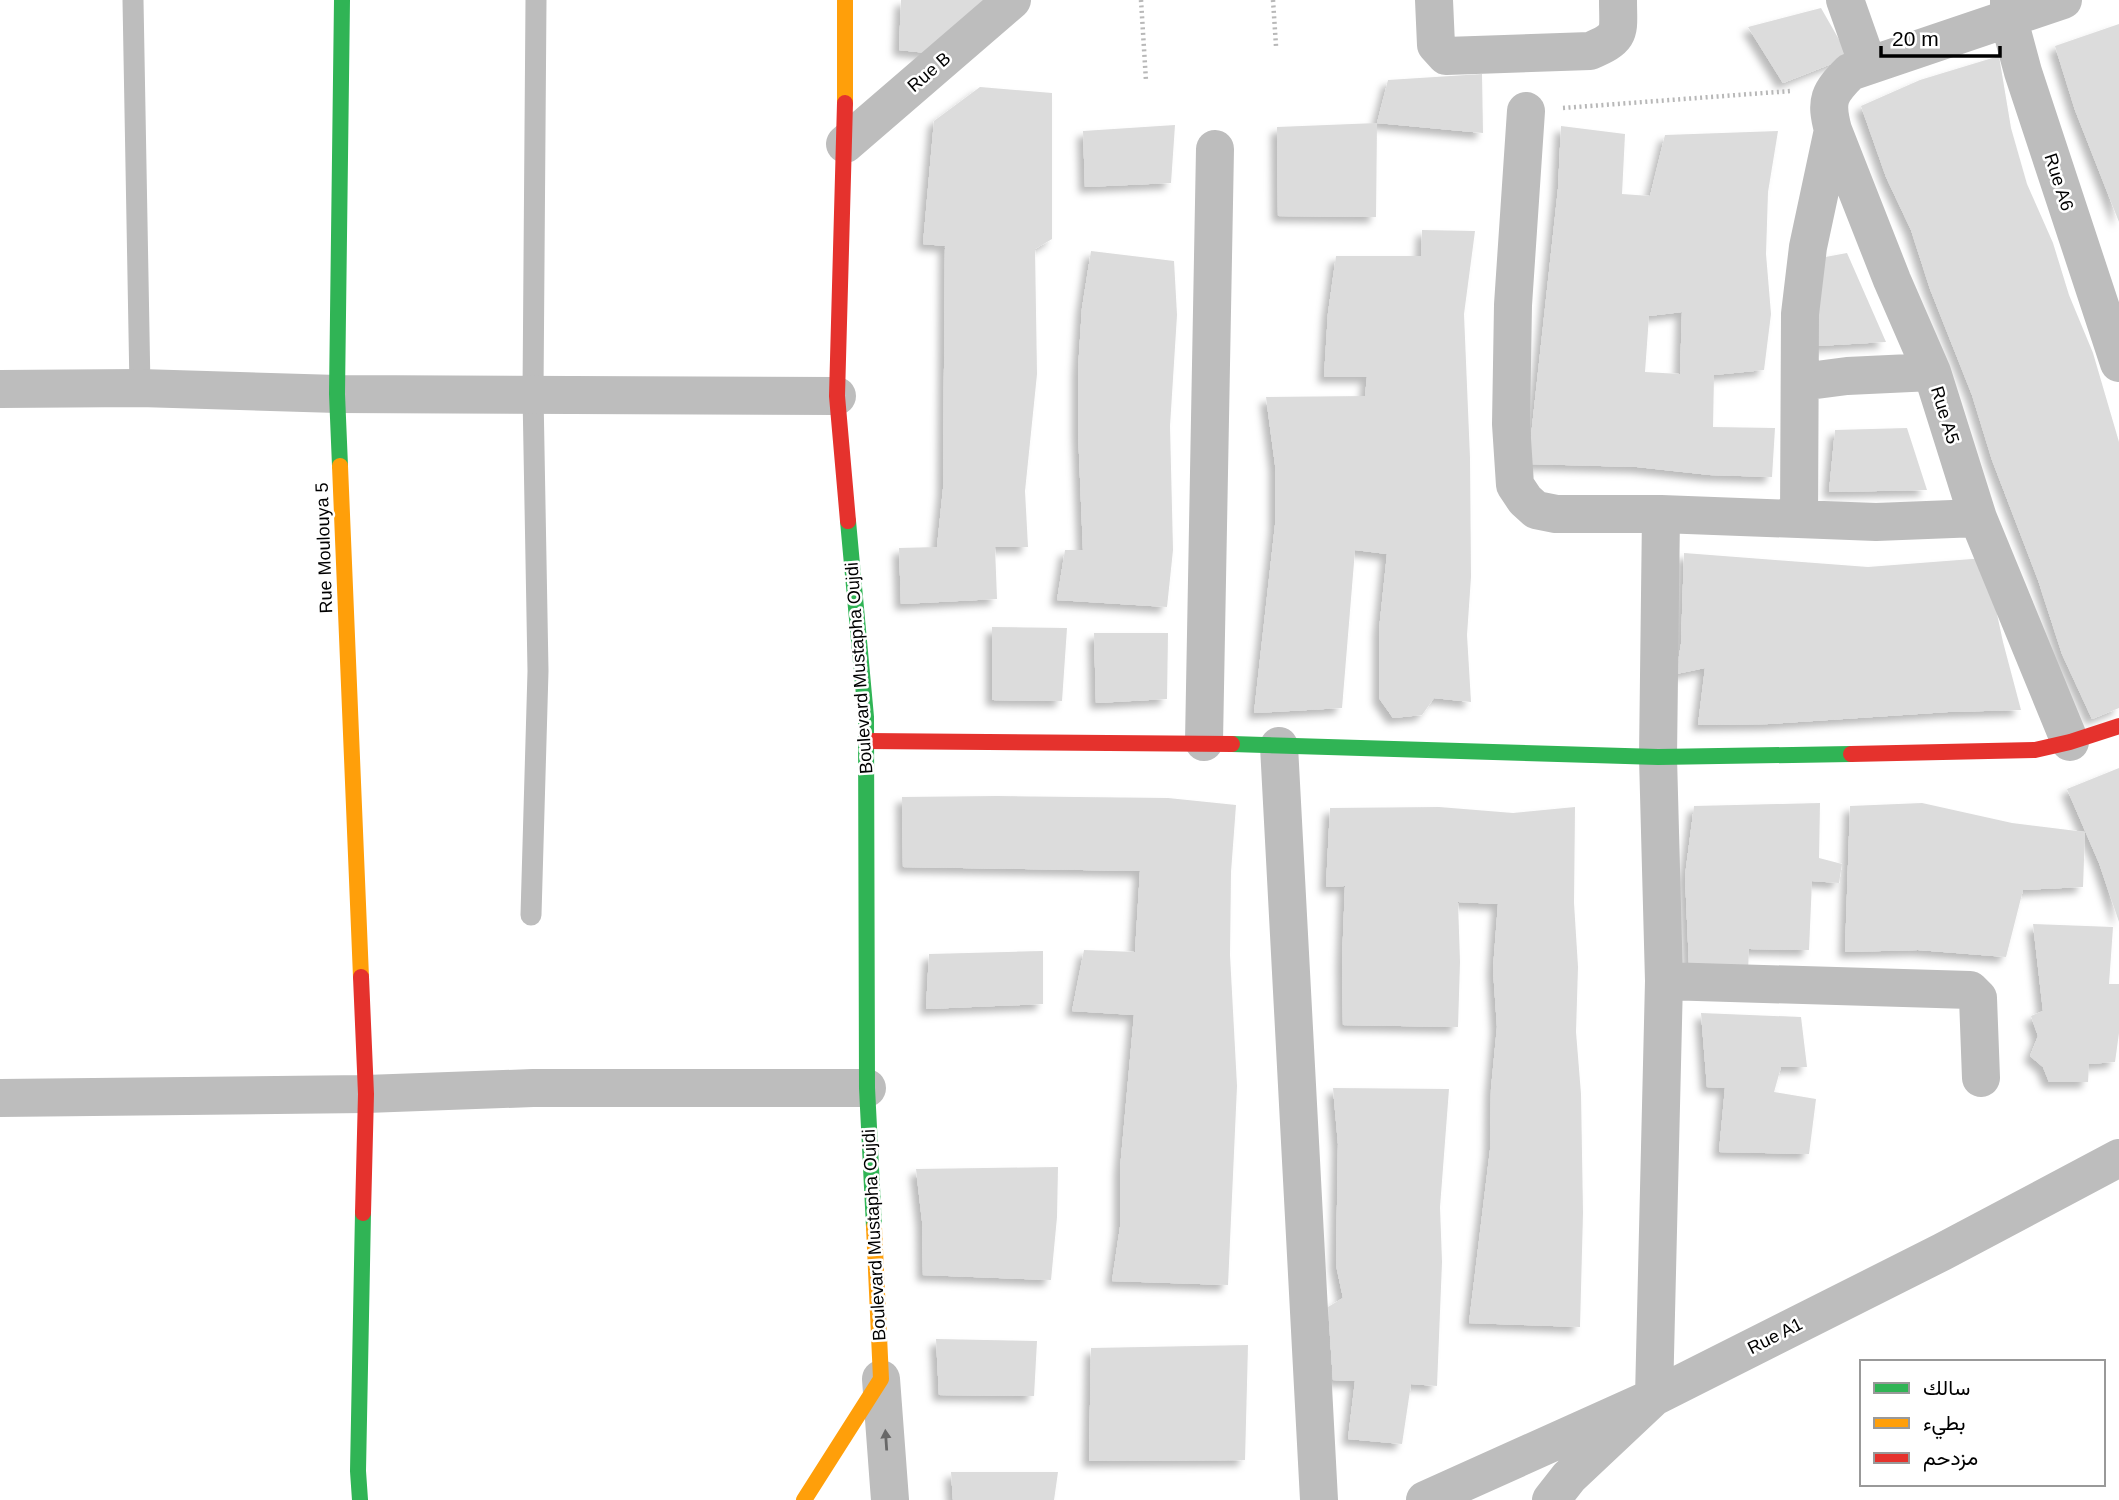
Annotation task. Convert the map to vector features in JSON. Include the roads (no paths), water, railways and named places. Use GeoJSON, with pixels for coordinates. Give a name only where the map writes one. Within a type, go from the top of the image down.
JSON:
{"type":"FeatureCollection","features":[{"type":"Feature","properties":{"kind":"street","name":"Rue Moulouya 5"},"geometry":{"type":"LineString","coordinates":[[342,0],[337,394],[366,1094],[358,1471],[360,1500]]}},
{"type":"Feature","properties":{"kind":"street","name":"Boulevard Mustapha Oujdi"},"geometry":{"type":"LineString","coordinates":[[845,0],[845,144],[838,396],[866,741],[867,1088],[881,1379],[890,1500]]}},
{"type":"Feature","properties":{"kind":"street","name":"Rue B"},"geometry":{"type":"LineString","coordinates":[[845,144],[1012,0]]}},
{"type":"Feature","properties":{"kind":"street"},"geometry":{"type":"LineString","coordinates":[[1434,0],[1436,46],[1446,56],[1590,51],[1610,43],[1615,37],[1618,29],[1618,0]]}},
{"type":"Feature","properties":{"kind":"street"},"geometry":{"type":"LineString","coordinates":[[1845,0],[1868,65],[2009,10],[2063,0]]}},
{"type":"Feature","properties":{"kind":"street","name":"Rue A6"},"geometry":{"type":"LineString","coordinates":[[2009,10],[2023,72],[2119,363]]}},
{"type":"Feature","properties":{"kind":"street","name":"Rue A5"},"geometry":{"type":"LineString","coordinates":[[1868,65],[1850,72],[1834,88],[1829,98],[1828,113],[1833,130],[1932,372],[1979,518],[2070,743]]}},
{"type":"Feature","properties":{"kind":"street"},"geometry":{"type":"LineString","coordinates":[[1526,111],[1513,305],[1511,424],[1515,485],[1536,510],[1556,514],[1661,514],[1876,522],[1979,518]]}},
{"type":"Feature","properties":{"kind":"street"},"geometry":{"type":"LineString","coordinates":[[1799,519],[1800,314],[1808,247],[1833,130]]}},
{"type":"Feature","properties":{"kind":"street"},"geometry":{"type":"LineString","coordinates":[[1204,742],[1214,149]]}},
{"type":"Feature","properties":{"kind":"street"},"geometry":{"type":"LineString","coordinates":[[1801,382],[1847,376],[1932,372]]}},
{"type":"Feature","properties":{"kind":"street"},"geometry":{"type":"LineString","coordinates":[[0,389],[140,388],[337,394],[838,396]]}},
{"type":"Feature","properties":{"kind":"street"},"geometry":{"type":"LineString","coordinates":[[1551,1500],[1569,1477],[1654,1397],[1664,981],[1658,757],[1661,514]]}},
{"type":"Feature","properties":{"kind":"street"},"geometry":{"type":"LineString","coordinates":[[866,741],[1204,742],[1658,757],[2035,750],[2070,743],[2119,726]]}},
{"type":"Feature","properties":{"kind":"street"},"geometry":{"type":"LineString","coordinates":[[1279,746],[1319,1500]]}},
{"type":"Feature","properties":{"kind":"street"},"geometry":{"type":"LineString","coordinates":[[1664,981],[1970,990],[1979,998],[1981,1078]]}},
{"type":"Feature","properties":{"kind":"street"},"geometry":{"type":"LineString","coordinates":[[0,1098],[366,1094],[547,1088],[867,1088]]}},
{"type":"Feature","properties":{"kind":"street","name":"Rue A1"},"geometry":{"type":"LineString","coordinates":[[1425,1500],[1654,1397],[1941,1252],[2119,1158]]}},
{"type":"Feature","properties":{"kind":"street"},"geometry":{"type":"LineString","coordinates":[[804,1500],[881,1379]]}},
{"type":"Feature","properties":{"kind":"lane"},"geometry":{"type":"LineString","coordinates":[[133,0],[140,388]]}},
{"type":"Feature","properties":{"kind":"lane"},"geometry":{"type":"LineString","coordinates":[[531,915],[538,671],[534,394],[536,0]]}}]}
